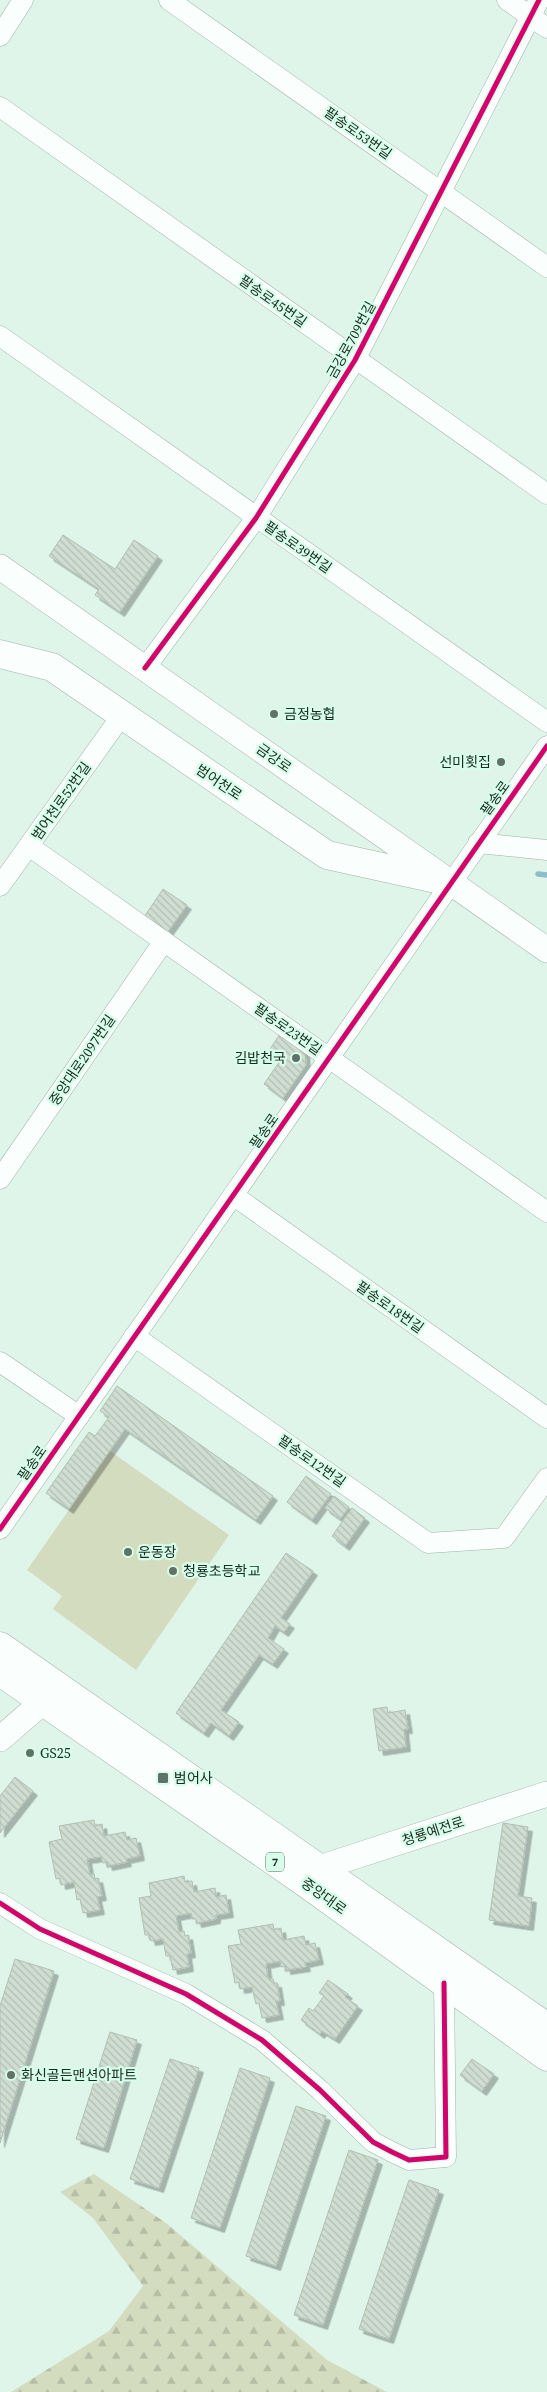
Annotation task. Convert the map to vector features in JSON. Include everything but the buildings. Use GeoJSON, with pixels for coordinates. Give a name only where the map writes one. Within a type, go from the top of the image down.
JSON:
{"type":"FeatureCollection","features":[{"type":"Feature","properties":{"kind":"main road","name":"범어천로"},"geometry":{"type":"LineString","coordinates":[[0,654],[52,667],[327,855],[450,882]]}},
{"type":"Feature","properties":{"kind":"main road","name":"중앙대로"},"geometry":{"type":"LineString","coordinates":[[0,1646],[547,2027]]}},
{"type":"Feature","properties":{"kind":"main road","name":"중앙대로"},"geometry":{"type":"LineString","coordinates":[[0,1672],[304,1882],[547,2057]]}},
{"type":"Feature","properties":{"kind":"street"},"geometry":{"type":"LineString","coordinates":[[0,36],[23,0]]}},
{"type":"Feature","properties":{"kind":"street","name":"팔송로53번길"},"geometry":{"type":"LineString","coordinates":[[170,0],[547,266]]}},
{"type":"Feature","properties":{"kind":"street"},"geometry":{"type":"LineString","coordinates":[[507,0],[534,8],[547,28]]}},
{"type":"Feature","properties":{"kind":"street","name":"금강로709번길"},"geometry":{"type":"LineString","coordinates":[[145,668],[256,518],[356,360],[534,8]]}},
{"type":"Feature","properties":{"kind":"street","name":"팔송로45번길"},"geometry":{"type":"LineString","coordinates":[[0,107],[547,494]]}},
{"type":"Feature","properties":{"kind":"street","name":"팔송로39번길"},"geometry":{"type":"LineString","coordinates":[[0,336],[547,722]]}},
{"type":"Feature","properties":{"kind":"street","name":"금강로"},"geometry":{"type":"LineString","coordinates":[[0,567],[547,950]]}},
{"type":"Feature","properties":{"kind":"street","name":"범어천로52번길"},"geometry":{"type":"LineString","coordinates":[[0,886],[122,715]]}},
{"type":"Feature","properties":{"kind":"street","name":"팔송로"},"geometry":{"type":"LineString","coordinates":[[0,1529],[450,882],[547,746]]}},
{"type":"Feature","properties":{"kind":"street"},"geometry":{"type":"LineString","coordinates":[[478,843],[547,850]]}},
{"type":"Feature","properties":{"kind":"street","name":"팔송로23번길"},"geometry":{"type":"LineString","coordinates":[[29,846],[547,1212]]}},
{"type":"Feature","properties":{"kind":"street","name":"중앙대로2097번길"},"geometry":{"type":"LineString","coordinates":[[0,1179],[164,941]]}},
{"type":"Feature","properties":{"kind":"street","name":"팔송로18번길"},"geometry":{"type":"LineString","coordinates":[[233,1195],[547,1418]]}},
{"type":"Feature","properties":{"kind":"street","name":"팔송로12번길"},"geometry":{"type":"LineString","coordinates":[[134,1336],[428,1542],[504,1538],[547,1478]]}},
{"type":"Feature","properties":{"kind":"street"},"geometry":{"type":"LineString","coordinates":[[0,1362],[79,1416]]}},
{"type":"Feature","properties":{"kind":"street"},"geometry":{"type":"LineString","coordinates":[[0,1739],[44,1701]]}},
{"type":"Feature","properties":{"kind":"street","name":"청룡예전로"},"geometry":{"type":"LineString","coordinates":[[319,1868],[547,1794]]}},
{"type":"Feature","properties":{"kind":"street"},"geometry":{"type":"LineString","coordinates":[[0,1903],[40,1930],[186,1994],[262,2040],[320,2090],[373,2142],[409,2160],[446,2157],[444,1983]]}},
{"type":"Feature","properties":{"kind":"green space","name":"운동장"},"geometry":{"type":"Polygon","coordinates":[[[110,1451],[229,1535],[136,1670],[53,1609],[62,1596],[27,1570],[110,1451]]]}},
{"type":"Feature","properties":{"kind":"green space"},"geometry":{"type":"Polygon","coordinates":[[[94,2174],[166,2223],[327,2360],[387,2392],[11,2392],[109,2331],[143,2286],[93,2218],[60,2192],[94,2174]]]}},
{"type":"Feature","properties":{"kind":"waterway"},"geometry":{"type":"LineString","coordinates":[[538,874],[547,875]]}},
{"type":"Feature","properties":{"kind":"cycle path"},"geometry":{"type":"LineString","coordinates":[[145,668],[256,518],[355,360],[539,0]]}},
{"type":"Feature","properties":{"kind":"cycle path"},"geometry":{"type":"LineString","coordinates":[[0,1529],[547,746]]}},
{"type":"Feature","properties":{"kind":"cycle path"},"geometry":{"type":"LineString","coordinates":[[0,1903],[40,1929],[186,1994],[262,2040],[320,2090],[373,2142],[409,2160],[446,2157],[444,1983]]}},
{"type":"Feature","properties":{"kind":"place","name":"금정농협"},"geometry":{"type":"Point","coordinates":[274,714]}},
{"type":"Feature","properties":{"kind":"place","name":"선미횟집"},"geometry":{"type":"Point","coordinates":[501,762]}},
{"type":"Feature","properties":{"kind":"place","name":"김밥천국"},"geometry":{"type":"Point","coordinates":[296,1058]}},
{"type":"Feature","properties":{"kind":"place","name":"운동장"},"geometry":{"type":"Point","coordinates":[128,1552]}},
{"type":"Feature","properties":{"kind":"place","name":"청룡초등학교"},"geometry":{"type":"Point","coordinates":[173,1571]}},
{"type":"Feature","properties":{"kind":"place","name":"GS25"},"geometry":{"type":"Point","coordinates":[30,1753]}},
{"type":"Feature","properties":{"kind":"place","name":"범어사"},"geometry":{"type":"Point","coordinates":[163,1778]}},
{"type":"Feature","properties":{"kind":"place","name":"화신골든맨션아파트"},"geometry":{"type":"Point","coordinates":[11,2075]}}]}
